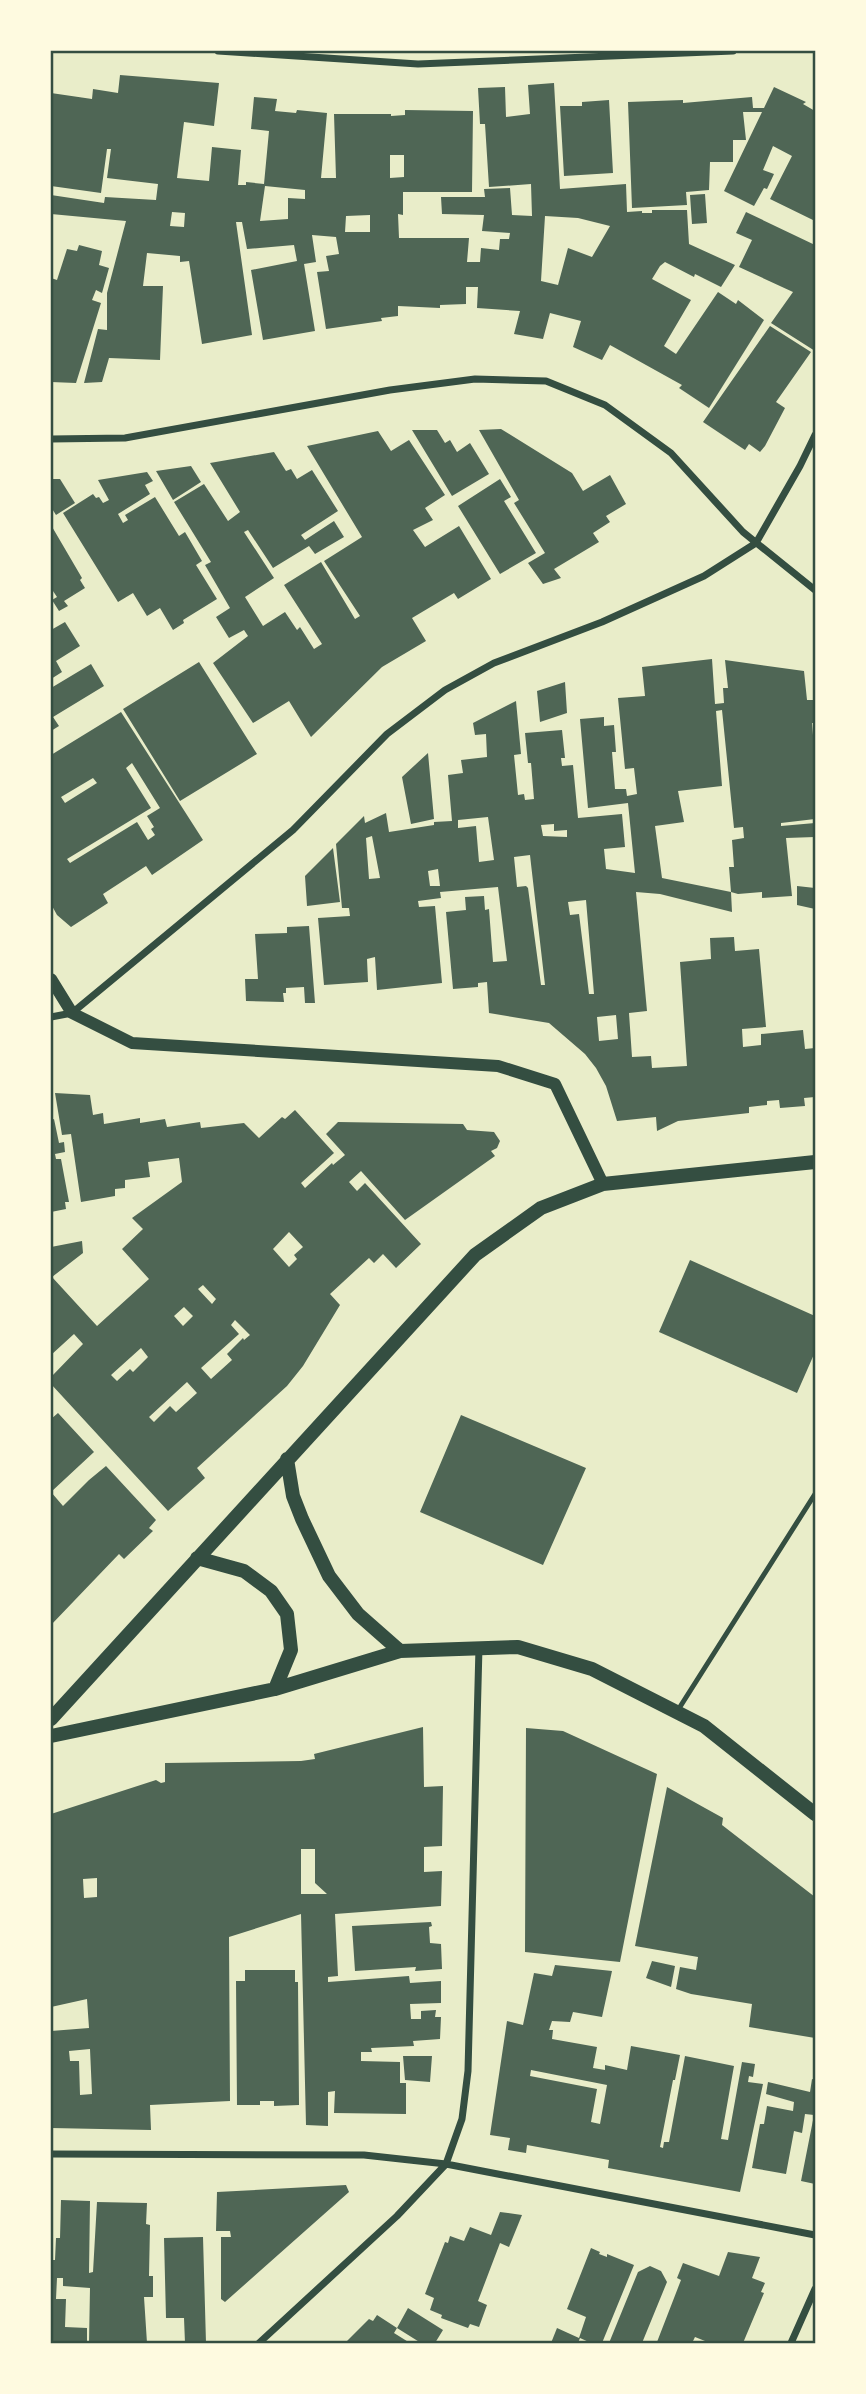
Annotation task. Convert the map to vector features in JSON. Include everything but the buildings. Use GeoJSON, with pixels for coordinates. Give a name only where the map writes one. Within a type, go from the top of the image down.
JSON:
{"type":"FeatureCollection","features":[{"type":"Feature","properties":{"kind":"main road"},"geometry":{"type":"LineString","coordinates":[[51,1719],[475,1255],[541,1208],[603,1184],[815,1161]]}},
{"type":"Feature","properties":{"kind":"main road"},"geometry":{"type":"LineString","coordinates":[[287,1459],[293,1496],[329,1576],[358,1614],[400,1651]]}},
{"type":"Feature","properties":{"kind":"main road"},"geometry":{"type":"LineString","coordinates":[[197,1558],[244,1571],[271,1591],[287,1614],[291,1650],[275,1689]]}},
{"type":"Feature","properties":{"kind":"main road"},"geometry":{"type":"LineString","coordinates":[[51,1736],[275,1689],[400,1651],[518,1647],[592,1669],[704,1726],[815,1814]]}},
{"type":"Feature","properties":{"kind":"street"},"geometry":{"type":"LineString","coordinates":[[218,51],[418,64],[733,51]]}},
{"type":"Feature","properties":{"kind":"street"},"geometry":{"type":"LineString","coordinates":[[51,439],[125,438],[390,390],[475,379],[546,381],[605,405],[671,453],[743,533],[815,590]]}},
{"type":"Feature","properties":{"kind":"street"},"geometry":{"type":"LineString","coordinates":[[51,1017],[72,1013],[293,830],[387,734],[445,690],[494,663],[602,622],[704,576],[756,542],[815,435]]}},
{"type":"Feature","properties":{"kind":"street"},"geometry":{"type":"LineString","coordinates":[[51,979],[72,1013],[132,1043],[498,1066],[555,1084],[603,1184]]}},
{"type":"Feature","properties":{"kind":"street"},"geometry":{"type":"LineString","coordinates":[[259,2343],[397,2216],[446,2164],[461,2119],[468,2071],[479,1647]]}},
{"type":"Feature","properties":{"kind":"street"},"geometry":{"type":"LineString","coordinates":[[51,2154],[364,2155],[446,2164],[815,2235]]}},
{"type":"Feature","properties":{"kind":"street"},"geometry":{"type":"LineString","coordinates":[[791,2343],[815,2289]]}},
{"type":"Feature","properties":{"kind":"lane"},"geometry":{"type":"LineString","coordinates":[[677,1712],[815,1494]]}}]}
